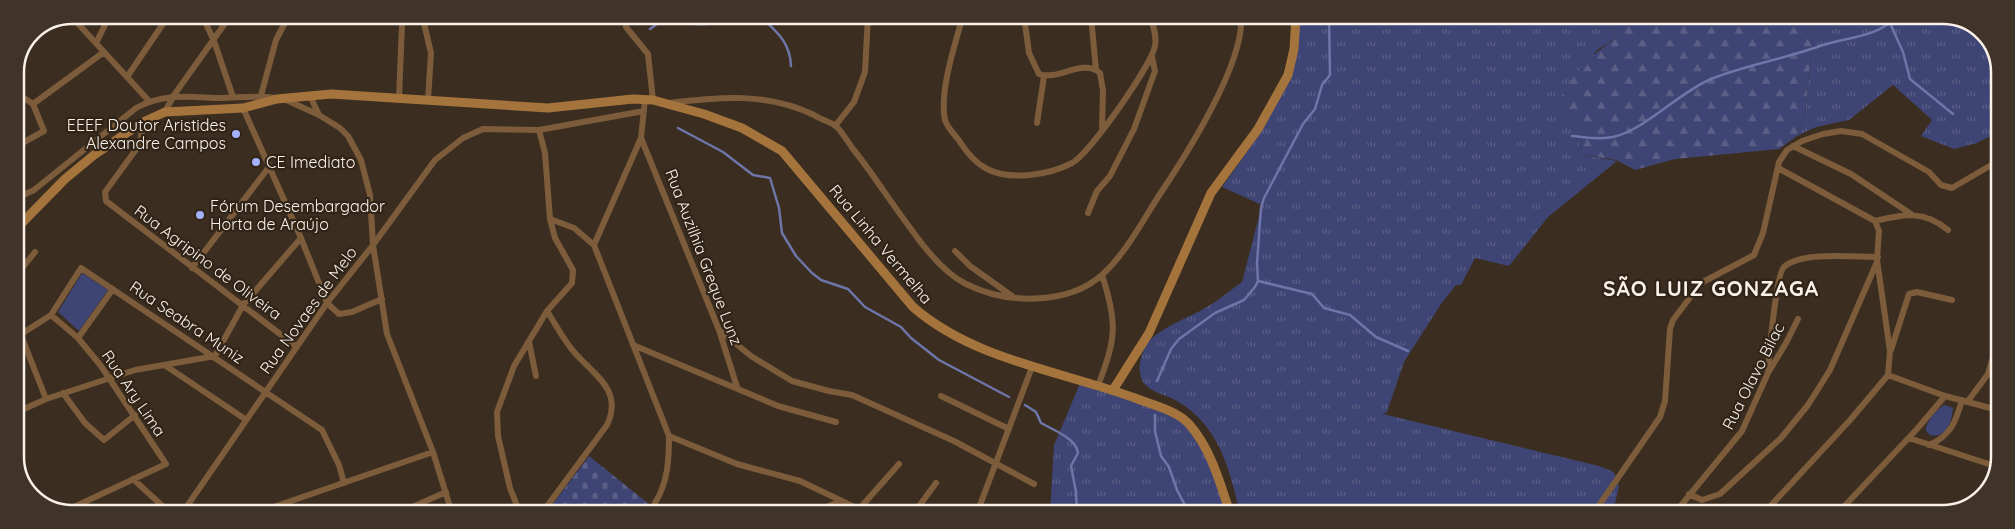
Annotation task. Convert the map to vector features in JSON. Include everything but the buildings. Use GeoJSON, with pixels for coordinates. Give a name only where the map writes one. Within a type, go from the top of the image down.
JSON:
{"type":"FeatureCollection","features":[{"type":"Feature","properties":{"kind":"street"},"geometry":{"type":"LineString","coordinates":[[78,24],[149,101]]}},
{"type":"Feature","properties":{"kind":"street"},"geometry":{"type":"LineString","coordinates":[[96,43],[106,24]]}},
{"type":"Feature","properties":{"kind":"street"},"geometry":{"type":"LineString","coordinates":[[127,77],[163,24]]}},
{"type":"Feature","properties":{"kind":"street"},"geometry":{"type":"LineString","coordinates":[[206,24],[214,40],[233,97]]}},
{"type":"Feature","properties":{"kind":"street"},"geometry":{"type":"LineString","coordinates":[[24,195],[34,190],[68,164],[91,154],[143,122],[165,112],[174,95],[225,24]]}},
{"type":"Feature","properties":{"kind":"street"},"geometry":{"type":"LineString","coordinates":[[24,221],[136,108],[149,101],[174,95],[260,100],[276,40],[284,24]]}},
{"type":"Feature","properties":{"kind":"street"},"geometry":{"type":"LineString","coordinates":[[399,98],[403,24]]}},
{"type":"Feature","properties":{"kind":"street"},"geometry":{"type":"LineString","coordinates":[[424,24],[431,53],[428,100]]}},
{"type":"Feature","properties":{"kind":"street"},"geometry":{"type":"LineString","coordinates":[[594,245],[642,138],[644,111],[649,100],[648,54],[625,24]]}},
{"type":"Feature","properties":{"kind":"street"},"geometry":{"type":"LineString","coordinates":[[836,126],[854,102],[865,72],[868,24]]}},
{"type":"Feature","properties":{"kind":"street"},"geometry":{"type":"LineString","coordinates":[[961,24],[944,102],[946,122],[967,152],[986,169],[1007,174],[1051,172],[1074,162],[1122,103],[1152,57],[1156,45],[1156,34],[1153,24]]}},
{"type":"Feature","properties":{"kind":"street"},"geometry":{"type":"LineString","coordinates":[[1025,24],[1028,53],[1038,74],[1044,76],[1084,68],[1096,70]]}},
{"type":"Feature","properties":{"kind":"street"},"geometry":{"type":"LineString","coordinates":[[1092,24],[1096,70],[1102,77],[1102,128]]}},
{"type":"Feature","properties":{"kind":"street"},"geometry":{"type":"LineString","coordinates":[[667,103],[720,97],[761,98],[793,105],[836,126],[912,231],[947,271],[965,284],[986,293],[1015,298],[1042,298],[1065,294],[1084,287],[1102,275],[1123,251],[1206,119],[1232,62],[1240,24]]}},
{"type":"Feature","properties":{"kind":"street"},"geometry":{"type":"LineString","coordinates":[[1113,390],[1149,333],[1211,193],[1258,129],[1288,75],[1294,49],[1296,24]]}},
{"type":"Feature","properties":{"kind":"street"},"geometry":{"type":"LineString","coordinates":[[33,104],[104,52]]}},
{"type":"Feature","properties":{"kind":"street"},"geometry":{"type":"LineString","coordinates":[[1088,212],[1097,191],[1110,176],[1134,129],[1155,71],[1152,57]]}},
{"type":"Feature","properties":{"kind":"street"},"geometry":{"type":"LineString","coordinates":[[1037,123],[1044,76]]}},
{"type":"Feature","properties":{"kind":"street","name":"Rua Linha Vermelha"},"geometry":{"type":"LineString","coordinates":[[165,112],[243,108],[260,100],[331,94],[548,108],[649,100],[667,103],[742,128],[782,151],[913,307],[925,318],[954,336],[1032,367],[1113,390],[1173,412],[1188,423],[1200,438],[1215,467],[1227,505]]}},
{"type":"Feature","properties":{"kind":"street"},"geometry":{"type":"LineString","coordinates":[[310,96],[318,115]]}},
{"type":"Feature","properties":{"kind":"street"},"geometry":{"type":"LineString","coordinates":[[24,98],[33,104],[44,126],[44,130],[40,135],[24,143]]}},
{"type":"Feature","properties":{"kind":"street"},"geometry":{"type":"LineString","coordinates":[[280,99],[318,115],[348,136],[361,160],[370,195],[374,245],[387,334],[434,452],[450,505]]}},
{"type":"Feature","properties":{"kind":"street"},"geometry":{"type":"LineString","coordinates":[[243,108],[301,238],[327,303],[339,314],[352,312],[382,299]]}},
{"type":"Feature","properties":{"kind":"street","name":"Rua Novaes de Melo"},"geometry":{"type":"LineString","coordinates":[[188,505],[245,419],[298,347],[327,303],[374,245],[435,160],[463,138],[483,129],[539,130],[644,111]]}},
{"type":"Feature","properties":{"kind":"street","name":"Rua Agripino de Oliveira"},"geometry":{"type":"LineString","coordinates":[[143,122],[140,144],[105,192],[105,198],[109,205],[298,347]]}},
{"type":"Feature","properties":{"kind":"street"},"geometry":{"type":"LineString","coordinates":[[517,505],[510,488],[500,445],[497,412],[506,382],[546,311],[572,283],[574,270],[555,238],[550,219],[545,153],[539,130]]}},
{"type":"Feature","properties":{"kind":"street"},"geometry":{"type":"LineString","coordinates":[[1599,505],[1660,417],[1666,393],[1670,329],[1676,316],[1702,283],[1754,255],[1764,233],[1780,157],[1793,146],[1832,132],[1862,134],[1929,172],[1941,185],[1952,188],[1991,165]]}},
{"type":"Feature","properties":{"kind":"street","name":"Rua Auzilhia Greque Lunz"},"geometry":{"type":"LineString","coordinates":[[642,138],[719,330],[737,387]]}},
{"type":"Feature","properties":{"kind":"street"},"geometry":{"type":"LineString","coordinates":[[1793,146],[1851,174],[1911,214],[1935,220],[1948,230]]}},
{"type":"Feature","properties":{"kind":"street"},"geometry":{"type":"LineString","coordinates":[[68,164],[91,154]]}},
{"type":"Feature","properties":{"kind":"street"},"geometry":{"type":"LineString","coordinates":[[192,268],[269,167]]}},
{"type":"Feature","properties":{"kind":"street"},"geometry":{"type":"LineString","coordinates":[[1778,168],[1874,221],[1879,231],[1878,259],[1890,351]]}},
{"type":"Feature","properties":{"kind":"street"},"geometry":{"type":"LineString","coordinates":[[1874,221],[1911,214]]}},
{"type":"Feature","properties":{"kind":"street"},"geometry":{"type":"LineString","coordinates":[[550,219],[574,228],[594,245],[669,436],[664,489],[655,503]]}},
{"type":"Feature","properties":{"kind":"street"},"geometry":{"type":"LineString","coordinates":[[24,409],[63,393],[135,370],[215,356],[243,304],[301,238]]}},
{"type":"Feature","properties":{"kind":"street"},"geometry":{"type":"LineString","coordinates":[[955,251],[970,266],[1015,298]]}},
{"type":"Feature","properties":{"kind":"street"},"geometry":{"type":"LineString","coordinates":[[24,266],[35,252]]}},
{"type":"Feature","properties":{"kind":"street"},"geometry":{"type":"LineString","coordinates":[[1768,373],[1777,288],[1781,270],[1797,260],[1809,258],[1878,259]]}},
{"type":"Feature","properties":{"kind":"street"},"geometry":{"type":"LineString","coordinates":[[1689,494],[1702,500],[1720,494],[1781,438],[1808,405],[1830,370],[1878,259]]}},
{"type":"Feature","properties":{"kind":"street","name":"Rua Seabra Muniz"},"geometry":{"type":"LineString","coordinates":[[51,315],[81,268],[215,356],[322,430],[339,465],[344,482]]}},
{"type":"Feature","properties":{"kind":"street"},"geometry":{"type":"LineString","coordinates":[[1098,386],[1114,338],[1110,305],[1102,275]]}},
{"type":"Feature","properties":{"kind":"street"},"geometry":{"type":"LineString","coordinates":[[78,338],[113,289]]}},
{"type":"Feature","properties":{"kind":"street"},"geometry":{"type":"LineString","coordinates":[[1772,505],[1819,456],[1888,375],[1890,351],[1907,295],[1917,292],[1952,300]]}},
{"type":"Feature","properties":{"kind":"street"},"geometry":{"type":"LineString","coordinates":[[546,311],[574,353],[608,388],[612,405],[612,413],[607,426],[548,505]]}},
{"type":"Feature","properties":{"kind":"street"},"geometry":{"type":"LineString","coordinates":[[24,332],[51,315]]}},
{"type":"Feature","properties":{"kind":"street","name":"Rua Ary Lima"},"geometry":{"type":"LineString","coordinates":[[51,315],[78,338],[110,377],[166,464],[133,480]]}},
{"type":"Feature","properties":{"kind":"street","name":"Rua Olavo Bilac"},"geometry":{"type":"LineString","coordinates":[[1681,505],[1742,431],[1768,373],[1798,319]]}},
{"type":"Feature","properties":{"kind":"street"},"geometry":{"type":"LineString","coordinates":[[719,330],[750,356],[792,381],[852,395],[954,441],[1034,484]]}},
{"type":"Feature","properties":{"kind":"street"},"geometry":{"type":"LineString","coordinates":[[528,342],[536,376]]}},
{"type":"Feature","properties":{"kind":"street"},"geometry":{"type":"LineString","coordinates":[[633,345],[737,387],[778,406],[836,422]]}},
{"type":"Feature","properties":{"kind":"street"},"geometry":{"type":"LineString","coordinates":[[24,350],[46,399]]}},
{"type":"Feature","properties":{"kind":"street"},"geometry":{"type":"LineString","coordinates":[[1929,445],[1939,440],[1951,430],[1965,400],[1988,374],[1991,364]]}},
{"type":"Feature","properties":{"kind":"street"},"geometry":{"type":"LineString","coordinates":[[166,366],[245,419]]}},
{"type":"Feature","properties":{"kind":"street"},"geometry":{"type":"LineString","coordinates":[[980,505],[1032,367]]}},
{"type":"Feature","properties":{"kind":"street"},"geometry":{"type":"LineString","coordinates":[[1888,375],[1945,396],[1991,408]]}},
{"type":"Feature","properties":{"kind":"street"},"geometry":{"type":"LineString","coordinates":[[63,393],[85,424],[104,440],[135,415]]}},
{"type":"Feature","properties":{"kind":"street"},"geometry":{"type":"LineString","coordinates":[[941,396],[1009,429]]}},
{"type":"Feature","properties":{"kind":"street"},"geometry":{"type":"LineString","coordinates":[[1846,505],[1909,438],[1945,396]]}},
{"type":"Feature","properties":{"kind":"street"},"geometry":{"type":"LineString","coordinates":[[669,436],[736,464],[800,481],[852,505]]}},
{"type":"Feature","properties":{"kind":"street"},"geometry":{"type":"LineString","coordinates":[[1909,438],[1990,465]]}},
{"type":"Feature","properties":{"kind":"street"},"geometry":{"type":"LineString","coordinates":[[279,505],[434,452]]}},
{"type":"Feature","properties":{"kind":"street"},"geometry":{"type":"LineString","coordinates":[[863,505],[898,464]]}},
{"type":"Feature","properties":{"kind":"street"},"geometry":{"type":"LineString","coordinates":[[78,505],[133,480],[161,505]]}},
{"type":"Feature","properties":{"kind":"street"},"geometry":{"type":"LineString","coordinates":[[920,505],[936,483]]}},
{"type":"Feature","properties":{"kind":"street"},"geometry":{"type":"LineString","coordinates":[[417,505],[446,492]]}},
{"type":"Feature","properties":{"kind":"street"},"geometry":{"type":"LineString","coordinates":[[836,505],[844,502]]}},
{"type":"Feature","properties":{"kind":"green space"},"geometry":{"type":"Polygon","coordinates":[[[1299,24],[1613,24],[1616,38],[1597,50],[1557,107],[1570,120],[1581,139],[1578,154],[1617,161],[1548,217],[1509,266],[1475,258],[1461,285],[1456,285],[1441,304],[1404,362],[1387,412],[1383,414],[1599,466],[1614,472],[1619,487],[1614,505],[1238,505],[1227,465],[1213,436],[1192,411],[1177,401],[1149,388],[1142,380],[1140,375],[1141,358],[1145,347],[1152,338],[1210,305],[1242,282],[1262,205],[1222,187],[1274,107],[1293,63],[1299,24]]]}},
{"type":"Feature","properties":{"kind":"green space"},"geometry":{"type":"Polygon","coordinates":[[[1613,24],[1814,24],[1805,113],[1797,136],[1779,149],[1675,159],[1635,170],[1616,160],[1578,154],[1581,139],[1570,120],[1557,107],[1574,76],[1597,52],[1616,38],[1613,24]]]}},
{"type":"Feature","properties":{"kind":"green space"},"geometry":{"type":"Polygon","coordinates":[[[1814,24],[1943,24],[1959,26],[1979,40],[1990,59],[1991,136],[1977,143],[1954,149],[1921,136],[1932,120],[1893,85],[1849,120],[1816,127],[1797,136],[1805,113],[1814,24]]]}},
{"type":"Feature","properties":{"kind":"green space"},"geometry":{"type":"Polygon","coordinates":[[[82,273],[108,290],[79,331],[58,312],[82,273]]]}},
{"type":"Feature","properties":{"kind":"green space"},"geometry":{"type":"Polygon","coordinates":[[[1081,381],[1156,407],[1186,425],[1214,469],[1223,505],[1050,505],[1054,445],[1081,381]]]}},
{"type":"Feature","properties":{"kind":"green space"},"geometry":{"type":"Polygon","coordinates":[[[1945,405],[1953,408],[1950,424],[1944,432],[1936,436],[1930,435],[1926,431],[1929,420],[1935,412],[1945,405]]]}},
{"type":"Feature","properties":{"kind":"green space"},"geometry":{"type":"Polygon","coordinates":[[[589,456],[650,505],[552,505],[589,456]]]}},
{"type":"Feature","properties":{"kind":"waterway"},"geometry":{"type":"LineString","coordinates":[[650,29],[657,24]]}},
{"type":"Feature","properties":{"kind":"waterway"},"geometry":{"type":"LineString","coordinates":[[695,24],[704,24]]}},
{"type":"Feature","properties":{"kind":"waterway"},"geometry":{"type":"LineString","coordinates":[[768,24],[782,38],[788,50],[791,66]]}},
{"type":"Feature","properties":{"kind":"waterway"},"geometry":{"type":"LineString","coordinates":[[1157,381],[1171,349],[1179,339],[1215,313],[1244,300],[1258,281],[1257,263],[1261,208],[1264,198],[1303,124],[1315,109],[1322,85],[1330,75],[1329,24]]}},
{"type":"Feature","properties":{"kind":"waterway"},"geometry":{"type":"LineString","coordinates":[[1572,136],[1603,138],[1625,133],[1711,79],[1830,43],[1870,33],[1888,24]]}},
{"type":"Feature","properties":{"kind":"waterway"},"geometry":{"type":"LineString","coordinates":[[1890,24],[1903,52],[1910,79],[1953,114]]}},
{"type":"Feature","properties":{"kind":"waterway"},"geometry":{"type":"LineString","coordinates":[[678,128],[723,152],[753,175],[770,178],[779,208],[782,233],[796,256],[812,273],[821,280],[848,289],[865,307],[901,327],[911,338],[939,360],[1009,397]]}},
{"type":"Feature","properties":{"kind":"waterway"},"geometry":{"type":"LineString","coordinates":[[1258,281],[1312,294],[1324,308],[1350,315],[1376,337],[1408,351]]}},
{"type":"Feature","properties":{"kind":"waterway"},"geometry":{"type":"LineString","coordinates":[[1025,405],[1036,412],[1041,423],[1069,439],[1076,448],[1078,453],[1071,466],[1077,505]]}},
{"type":"Feature","properties":{"kind":"waterway"},"geometry":{"type":"LineString","coordinates":[[1155,415],[1155,431],[1161,456],[1169,467],[1185,505]]}},
{"type":"Feature","properties":{"kind":"place","name":"EEEF Doutor Aristides Alexandre Campos"},"geometry":{"type":"Point","coordinates":[236,134]}},
{"type":"Feature","properties":{"kind":"place","name":"CE Imediato"},"geometry":{"type":"Point","coordinates":[256,162]}},
{"type":"Feature","properties":{"kind":"place","name":"Fórum Desembargador Horta de Araújo"},"geometry":{"type":"Point","coordinates":[200,215]}},
{"type":"Feature","properties":{"kind":"district","name":"SÃO LUIZ GONZAGA"},"geometry":{"type":"Point","coordinates":[1711,288]}}]}
